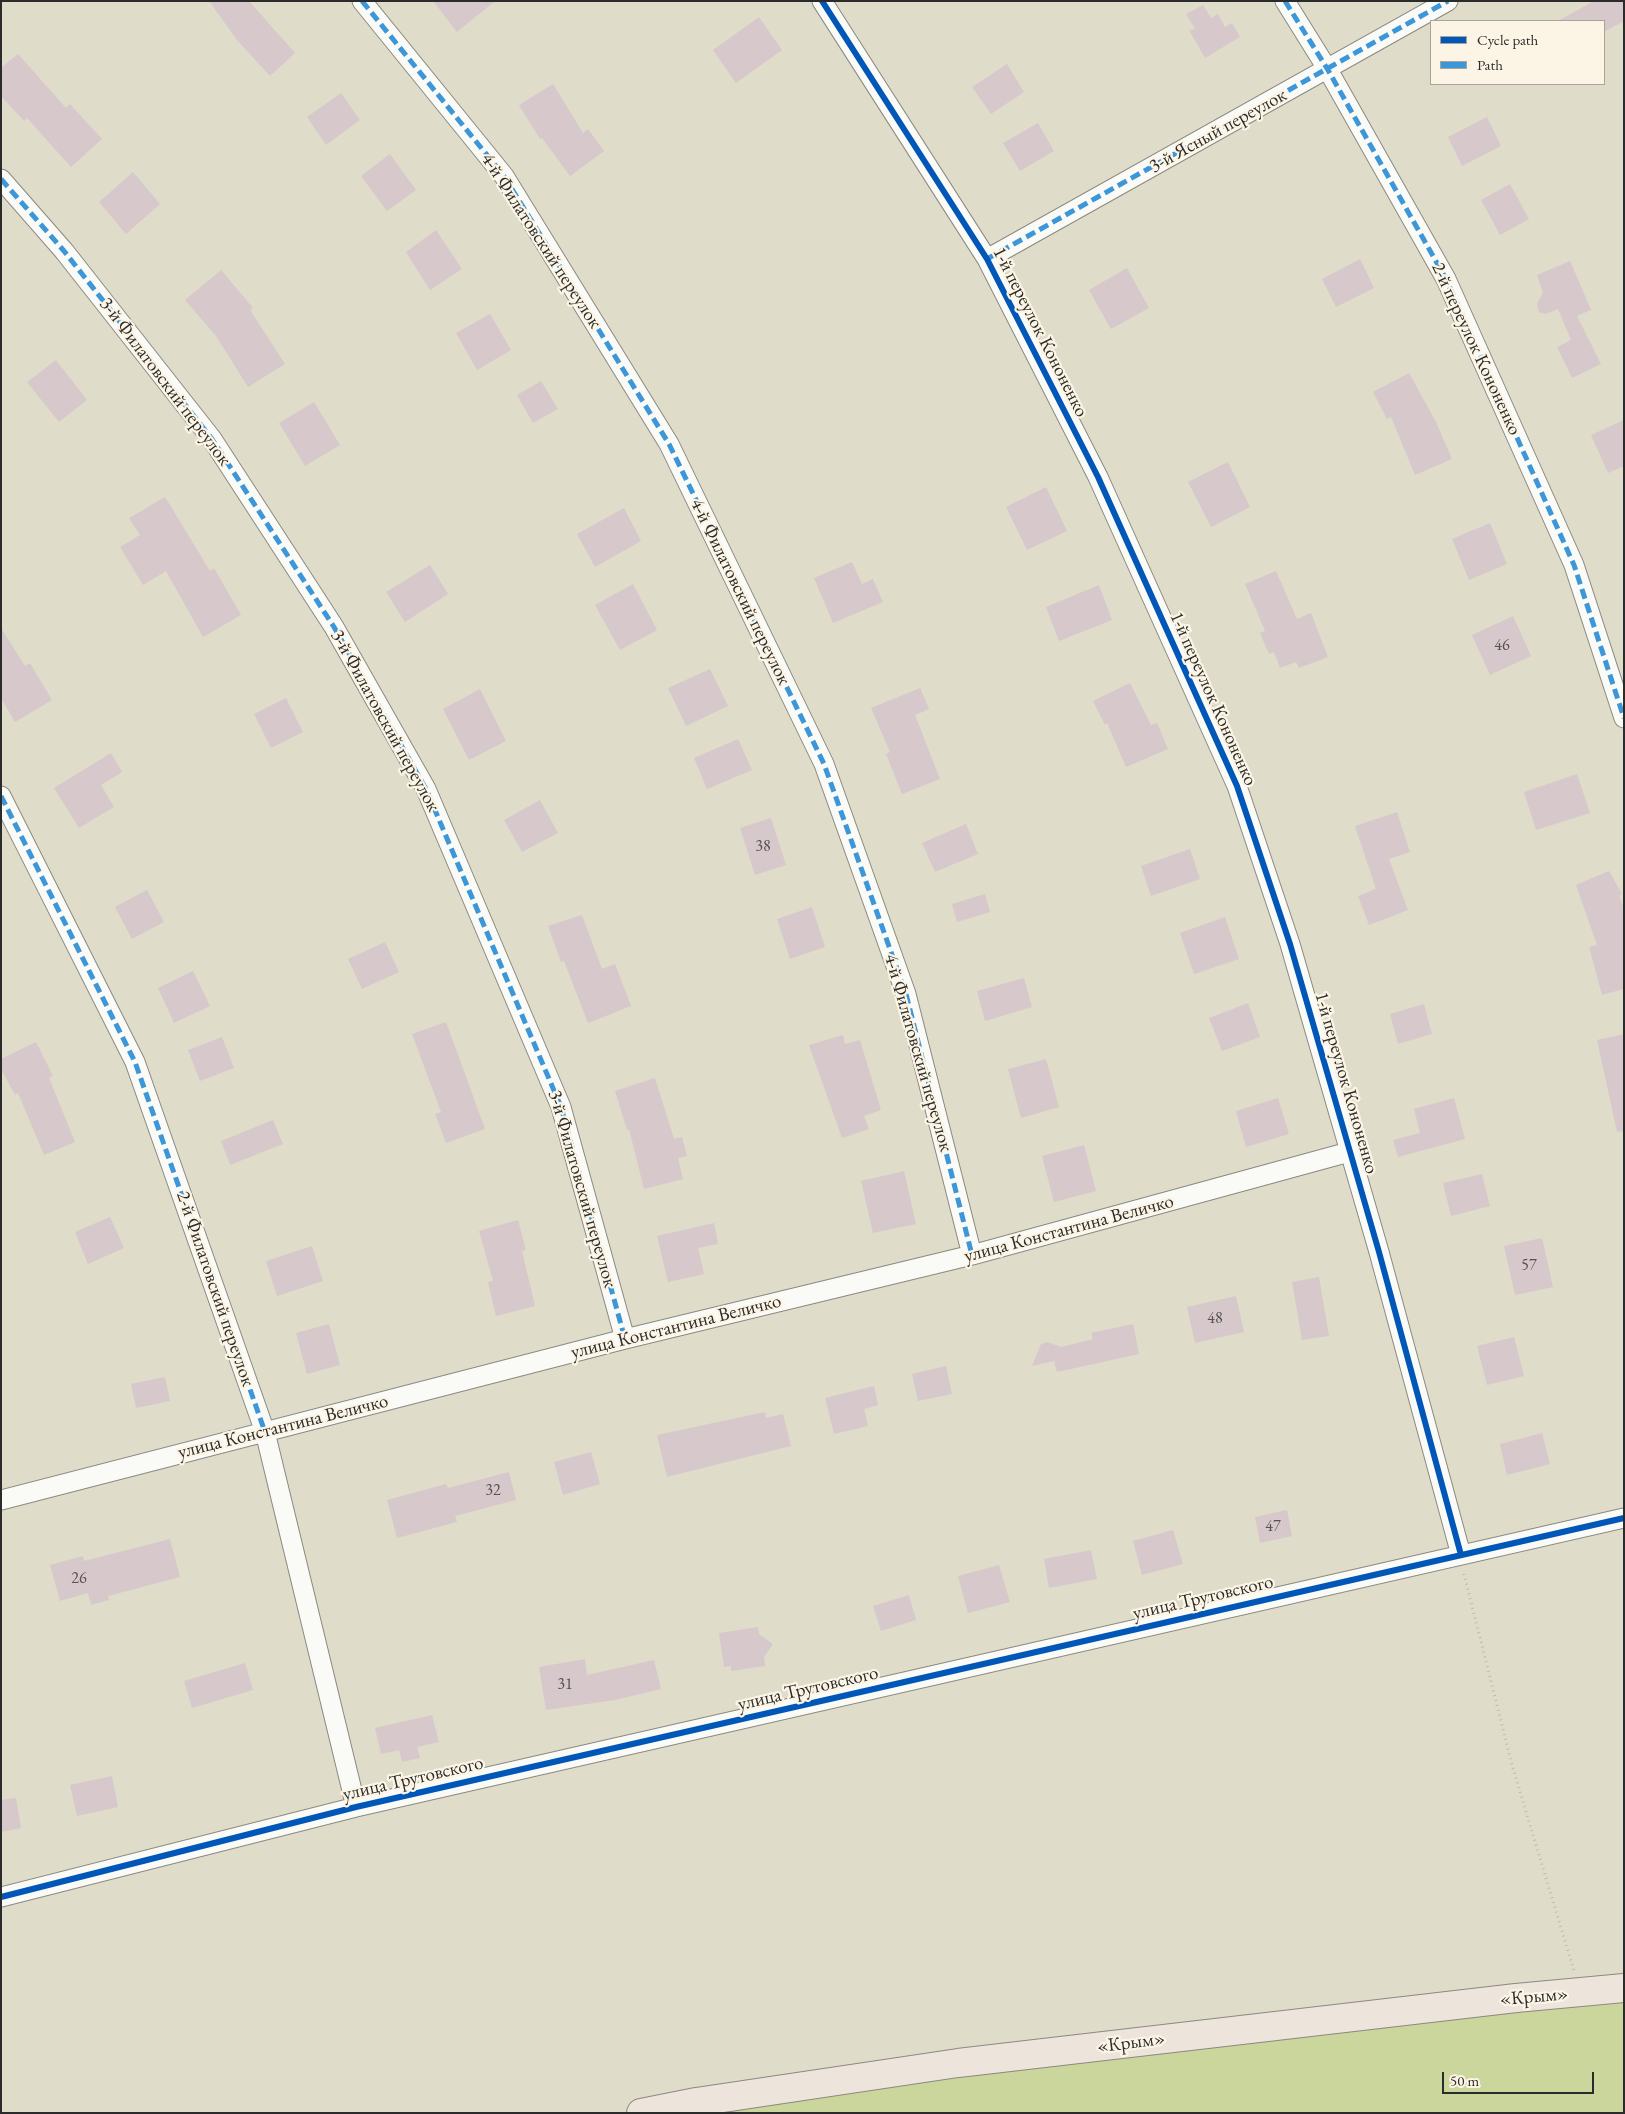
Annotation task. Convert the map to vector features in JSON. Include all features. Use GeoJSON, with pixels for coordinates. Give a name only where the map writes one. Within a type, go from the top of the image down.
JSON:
{"type":"FeatureCollection","features":[{"type":"Feature","properties":{"kind":"highway","name":"«Крым»"},"geometry":{"type":"LineString","coordinates":[[641,2113],[696,2102],[958,2063],[1516,1998],[1577,1994],[1624,1988]]}},
{"type":"Feature","properties":{"kind":"street","name":"4-й Филатовский переулок"},"geometry":{"type":"LineString","coordinates":[[362,1],[504,176],[669,444],[824,764],[906,994],[972,1255]]}},
{"type":"Feature","properties":{"kind":"street","name":"1-й переулок Кононенко"},"geometry":{"type":"LineString","coordinates":[[822,1],[987,259],[1098,477],[1237,786],[1290,944],[1380,1252],[1461,1555]]}},
{"type":"Feature","properties":{"kind":"street","name":"2-й переулок Кононенко"},"geometry":{"type":"LineString","coordinates":[[1285,1],[1328,70],[1446,280],[1574,565],[1624,718]]}},
{"type":"Feature","properties":{"kind":"street","name":"3-й Ясный переулок"},"geometry":{"type":"LineString","coordinates":[[987,259],[1328,70],[1448,1]]}},
{"type":"Feature","properties":{"kind":"street","name":"3-й Филатовский переулок"},"geometry":{"type":"LineString","coordinates":[[1,179],[64,251],[212,439],[334,627],[426,789],[561,1107],[625,1339]]}},
{"type":"Feature","properties":{"kind":"street","name":"2-й Филатовский переулок"},"geometry":{"type":"LineString","coordinates":[[1,796],[135,1062],[265,1432],[356,1808]]}},
{"type":"Feature","properties":{"kind":"street","name":"улица Константина Величко"},"geometry":{"type":"LineString","coordinates":[[1,1500],[625,1339],[972,1255],[1350,1152]]}},
{"type":"Feature","properties":{"kind":"street","name":"улица Трутовского"},"geometry":{"type":"LineString","coordinates":[[1,1897],[356,1808],[1624,1518]]}},
{"type":"Feature","properties":{"kind":"path"},"geometry":{"type":"LineString","coordinates":[[1461,1555],[1512,1765],[1576,1978],[1577,1994]]}},
{"type":"Feature","properties":{"kind":"green space"},"geometry":{"type":"Polygon","coordinates":[[[1624,1988],[1624,2113],[641,2113],[1624,1988]]]}},
{"type":"Feature","properties":{"kind":"building"},"geometry":{"type":"Polygon","coordinates":[[[209,1],[249,1],[295,53],[270,76],[237,40],[209,1]]]}},
{"type":"Feature","properties":{"kind":"building"},"geometry":{"type":"Polygon","coordinates":[[[433,1],[495,1],[457,32],[433,1]]]}},
{"type":"Feature","properties":{"kind":"building"},"geometry":{"type":"Polygon","coordinates":[[[1594,1],[1624,1],[1624,21],[1605,31],[1605,20],[1560,20],[1594,1]]]}},
{"type":"Feature","properties":{"kind":"building"},"geometry":{"type":"Polygon","coordinates":[[[1203,5],[1211,18],[1218,14],[1225,27],[1232,23],[1240,37],[1205,58],[1189,30],[1195,29],[1186,14],[1203,5]]]}},
{"type":"Feature","properties":{"kind":"building"},"geometry":{"type":"Polygon","coordinates":[[[759,17],[782,50],[736,83],[713,50],[759,17]]]}},
{"type":"Feature","properties":{"kind":"building"},"geometry":{"type":"Polygon","coordinates":[[[18,54],[66,108],[70,104],[102,139],[71,167],[27,118],[24,121],[1,96],[1,68],[18,54]]]}},
{"type":"Feature","properties":{"kind":"building"},"geometry":{"type":"Polygon","coordinates":[[[1007,64],[1024,92],[991,114],[972,87],[1007,64]]]}},
{"type":"Feature","properties":{"kind":"building"},"geometry":{"type":"Polygon","coordinates":[[[553,84],[583,133],[588,129],[604,151],[570,176],[542,138],[540,139],[519,105],[553,84]]]}},
{"type":"Feature","properties":{"kind":"building"},"geometry":{"type":"Polygon","coordinates":[[[341,93],[360,120],[326,145],[307,117],[341,93]]]}},
{"type":"Feature","properties":{"kind":"building"},"geometry":{"type":"Polygon","coordinates":[[[1487,117],[1501,146],[1462,166],[1448,137],[1487,117]]]}},
{"type":"Feature","properties":{"kind":"building"},"geometry":{"type":"Polygon","coordinates":[[[1038,123],[1054,151],[1020,171],[1003,143],[1038,123]]]}},
{"type":"Feature","properties":{"kind":"building"},"geometry":{"type":"Polygon","coordinates":[[[390,154],[416,190],[387,211],[361,176],[390,154]]]}},
{"type":"Feature","properties":{"kind":"building"},"geometry":{"type":"Polygon","coordinates":[[[133,172],[160,204],[126,234],[99,202],[133,172]]]}},
{"type":"Feature","properties":{"kind":"building"},"geometry":{"type":"Polygon","coordinates":[[[1510,184],[1529,219],[1500,235],[1481,200],[1510,184]]]}},
{"type":"Feature","properties":{"kind":"building"},"geometry":{"type":"Polygon","coordinates":[[[436,230],[462,269],[430,290],[406,252],[436,230]]]}},
{"type":"Feature","properties":{"kind":"building"},"geometry":{"type":"Polygon","coordinates":[[[1360,259],[1374,288],[1336,307],[1322,279],[1360,259]]]}},
{"type":"Feature","properties":{"kind":"building"},"geometry":{"type":"Polygon","coordinates":[[[1570,261],[1591,310],[1577,316],[1601,364],[1572,378],[1557,347],[1571,340],[1558,309],[1546,314],[1539,312],[1537,304],[1543,292],[1537,275],[1570,261]]]}},
{"type":"Feature","properties":{"kind":"building"},"geometry":{"type":"Polygon","coordinates":[[[1127,268],[1149,308],[1111,329],[1089,290],[1127,268]]]}},
{"type":"Feature","properties":{"kind":"building"},"geometry":{"type":"Polygon","coordinates":[[[221,270],[253,308],[250,310],[285,364],[248,387],[216,336],[185,300],[221,270]]]}},
{"type":"Feature","properties":{"kind":"building"},"geometry":{"type":"Polygon","coordinates":[[[490,314],[511,350],[477,370],[456,333],[490,314]]]}},
{"type":"Feature","properties":{"kind":"building"},"geometry":{"type":"Polygon","coordinates":[[[56,360],[87,400],[59,422],[27,382],[56,360]]]}},
{"type":"Feature","properties":{"kind":"building"},"geometry":{"type":"Polygon","coordinates":[[[1409,373],[1435,420],[1452,459],[1415,475],[1391,417],[1387,419],[1373,392],[1409,373]]]}},
{"type":"Feature","properties":{"kind":"building"},"geometry":{"type":"Polygon","coordinates":[[[541,381],[558,409],[533,423],[517,395],[541,381]]]}},
{"type":"Feature","properties":{"kind":"building"},"geometry":{"type":"Polygon","coordinates":[[[314,402],[340,445],[305,466],[279,423],[314,402]]]}},
{"type":"Feature","properties":{"kind":"building"},"geometry":{"type":"Polygon","coordinates":[[[1624,420],[1624,466],[1608,473],[1591,435],[1624,420]]]}},
{"type":"Feature","properties":{"kind":"building"},"geometry":{"type":"Polygon","coordinates":[[[1228,462],[1250,507],[1211,527],[1188,482],[1228,462]]]}},
{"type":"Feature","properties":{"kind":"building"},"geometry":{"type":"Polygon","coordinates":[[[1046,487],[1067,531],[1027,550],[1006,507],[1046,487]]]}},
{"type":"Feature","properties":{"kind":"building"},"geometry":{"type":"Polygon","coordinates":[[[165,497],[210,571],[214,568],[241,615],[203,637],[166,571],[143,585],[120,547],[140,535],[129,518],[165,497]]]}},
{"type":"Feature","properties":{"kind":"building"},"geometry":{"type":"Polygon","coordinates":[[[624,508],[641,541],[595,567],[577,534],[624,508]]]}},
{"type":"Feature","properties":{"kind":"building"},"geometry":{"type":"Polygon","coordinates":[[[1490,523],[1507,564],[1469,580],[1452,539],[1490,523]]]}},
{"type":"Feature","properties":{"kind":"building"},"geometry":{"type":"Polygon","coordinates":[[[852,562],[862,584],[873,579],[883,602],[833,623],[814,578],[852,562]]]}},
{"type":"Feature","properties":{"kind":"building"},"geometry":{"type":"Polygon","coordinates":[[[430,565],[448,594],[405,622],[386,592],[430,565]]]}},
{"type":"Feature","properties":{"kind":"building"},"geometry":{"type":"Polygon","coordinates":[[[1276,571],[1297,619],[1311,613],[1328,657],[1299,668],[1296,662],[1280,668],[1274,652],[1269,654],[1260,633],[1265,631],[1245,584],[1276,571]]]}},
{"type":"Feature","properties":{"kind":"building"},"geometry":{"type":"Polygon","coordinates":[[[633,584],[657,630],[620,650],[595,605],[633,584]]]}},
{"type":"Feature","properties":{"kind":"building"},"geometry":{"type":"Polygon","coordinates":[[[1099,585],[1112,620],[1059,641],[1046,607],[1099,585]]]}},
{"type":"Feature","properties":{"kind":"building"},"geometry":{"type":"Polygon","coordinates":[[[1513,616],[1531,656],[1490,675],[1472,635],[1513,616]]]}},
{"type":"Feature","properties":{"kind":"building"},"geometry":{"type":"Polygon","coordinates":[[[1,628],[25,666],[30,663],[52,700],[15,722],[1,698],[1,628]]]}},
{"type":"Feature","properties":{"kind":"building"},"geometry":{"type":"Polygon","coordinates":[[[710,669],[728,706],[686,726],[668,688],[710,669]]]}},
{"type":"Feature","properties":{"kind":"building"},"geometry":{"type":"Polygon","coordinates":[[[1130,683],[1151,725],[1157,723],[1168,749],[1126,767],[1107,723],[1105,725],[1093,701],[1130,683]]]}},
{"type":"Feature","properties":{"kind":"building"},"geometry":{"type":"Polygon","coordinates":[[[920,688],[929,709],[915,715],[940,779],[902,794],[886,754],[890,752],[871,708],[920,688]]]}},
{"type":"Feature","properties":{"kind":"building"},"geometry":{"type":"Polygon","coordinates":[[[480,689],[506,741],[469,760],[443,709],[480,689]]]}},
{"type":"Feature","properties":{"kind":"building"},"geometry":{"type":"Polygon","coordinates":[[[286,698],[303,732],[271,748],[254,714],[286,698]]]}},
{"type":"Feature","properties":{"kind":"building"},"geometry":{"type":"Polygon","coordinates":[[[738,739],[752,770],[707,789],[694,758],[738,739]]]}},
{"type":"Feature","properties":{"kind":"building"},"geometry":{"type":"Polygon","coordinates":[[[111,753],[122,772],[101,785],[114,807],[79,828],[54,788],[111,753]]]}},
{"type":"Feature","properties":{"kind":"building"},"geometry":{"type":"Polygon","coordinates":[[[1577,774],[1590,813],[1536,830],[1524,792],[1577,774]]]}},
{"type":"Feature","properties":{"kind":"building"},"geometry":{"type":"Polygon","coordinates":[[[540,800],[558,833],[522,852],[504,820],[540,800]]]}},
{"type":"Feature","properties":{"kind":"building"},"geometry":{"type":"Polygon","coordinates":[[[1397,812],[1410,852],[1389,859],[1408,910],[1369,925],[1358,896],[1376,889],[1355,826],[1397,812]]]}},
{"type":"Feature","properties":{"kind":"building"},"geometry":{"type":"Polygon","coordinates":[[[771,818],[786,865],[755,875],[740,828],[771,818]]]}},
{"type":"Feature","properties":{"kind":"building"},"geometry":{"type":"Polygon","coordinates":[[[966,824],[978,854],[935,872],[922,843],[966,824]]]}},
{"type":"Feature","properties":{"kind":"building"},"geometry":{"type":"Polygon","coordinates":[[[1190,849],[1200,879],[1151,896],[1141,866],[1190,849]]]}},
{"type":"Feature","properties":{"kind":"building"},"geometry":{"type":"Polygon","coordinates":[[[1609,871],[1622,894],[1619,895],[1624,909],[1624,989],[1602,995],[1589,947],[1597,945],[1576,885],[1609,871]]]}},
{"type":"Feature","properties":{"kind":"building"},"geometry":{"type":"Polygon","coordinates":[[[147,890],[164,922],[132,939],[115,907],[147,890]]]}},
{"type":"Feature","properties":{"kind":"building"},"geometry":{"type":"Polygon","coordinates":[[[985,894],[990,912],[957,922],[952,904],[985,894]]]}},
{"type":"Feature","properties":{"kind":"building"},"geometry":{"type":"Polygon","coordinates":[[[812,907],[825,947],[790,959],[777,919],[812,907]]]}},
{"type":"Feature","properties":{"kind":"building"},"geometry":{"type":"Polygon","coordinates":[[[582,915],[602,969],[615,964],[631,1006],[588,1023],[564,961],[561,962],[548,926],[582,915]]]}},
{"type":"Feature","properties":{"kind":"building"},"geometry":{"type":"Polygon","coordinates":[[[1225,917],[1239,959],[1194,974],[1180,933],[1225,917]]]}},
{"type":"Feature","properties":{"kind":"building"},"geometry":{"type":"Polygon","coordinates":[[[385,942],[399,972],[362,989],[348,959],[385,942]]]}},
{"type":"Feature","properties":{"kind":"building"},"geometry":{"type":"Polygon","coordinates":[[[193,971],[210,1006],[174,1023],[158,988],[193,971]]]}},
{"type":"Feature","properties":{"kind":"building"},"geometry":{"type":"Polygon","coordinates":[[[1024,978],[1032,1007],[985,1021],[977,991],[1024,978]]]}},
{"type":"Feature","properties":{"kind":"building"},"geometry":{"type":"Polygon","coordinates":[[[1248,1003],[1260,1037],[1222,1051],[1209,1018],[1248,1003]]]}},
{"type":"Feature","properties":{"kind":"building"},"geometry":{"type":"Polygon","coordinates":[[[1424,1004],[1432,1034],[1398,1044],[1390,1014],[1424,1004]]]}},
{"type":"Feature","properties":{"kind":"building"},"geometry":{"type":"Polygon","coordinates":[[[446,1022],[485,1129],[446,1143],[435,1114],[441,1112],[412,1034],[446,1022]]]}},
{"type":"Feature","properties":{"kind":"building"},"geometry":{"type":"Polygon","coordinates":[[[1624,1034],[1624,1131],[1617,1132],[1597,1040],[1624,1034]]]}},
{"type":"Feature","properties":{"kind":"building"},"geometry":{"type":"Polygon","coordinates":[[[843,1035],[845,1044],[860,1040],[881,1110],[864,1116],[869,1129],[842,1138],[809,1045],[843,1035]]]}},
{"type":"Feature","properties":{"kind":"building"},"geometry":{"type":"Polygon","coordinates":[[[222,1037],[234,1068],[200,1081],[188,1050],[222,1037]]]}},
{"type":"Feature","properties":{"kind":"building"},"geometry":{"type":"Polygon","coordinates":[[[36,1042],[53,1076],[49,1078],[75,1142],[44,1155],[18,1093],[15,1095],[1,1069],[1,1059],[36,1042]]]}},
{"type":"Feature","properties":{"kind":"building"},"geometry":{"type":"Polygon","coordinates":[[[1046,1059],[1059,1107],[1021,1118],[1008,1069],[1046,1059]]]}},
{"type":"Feature","properties":{"kind":"building"},"geometry":{"type":"Polygon","coordinates":[[[655,1078],[674,1139],[682,1137],[687,1156],[678,1158],[683,1179],[644,1189],[629,1129],[627,1130],[615,1091],[655,1078]]]}},
{"type":"Feature","properties":{"kind":"building"},"geometry":{"type":"Polygon","coordinates":[[[1278,1098],[1289,1134],[1246,1147],[1236,1111],[1278,1098]]]}},
{"type":"Feature","properties":{"kind":"building"},"geometry":{"type":"Polygon","coordinates":[[[1454,1098],[1465,1139],[1398,1157],[1393,1140],[1420,1133],[1414,1109],[1454,1098]]]}},
{"type":"Feature","properties":{"kind":"building"},"geometry":{"type":"Polygon","coordinates":[[[273,1120],[283,1144],[230,1165],[221,1141],[273,1120]]]}},
{"type":"Feature","properties":{"kind":"building"},"geometry":{"type":"Polygon","coordinates":[[[1084,1145],[1096,1191],[1054,1202],[1042,1156],[1084,1145]]]}},
{"type":"Feature","properties":{"kind":"building"},"geometry":{"type":"Polygon","coordinates":[[[904,1171],[916,1224],[873,1233],[861,1181],[904,1171]]]}},
{"type":"Feature","properties":{"kind":"building"},"geometry":{"type":"Polygon","coordinates":[[[1482,1174],[1490,1206],[1451,1216],[1443,1183],[1482,1174]]]}},
{"type":"Feature","properties":{"kind":"building"},"geometry":{"type":"Polygon","coordinates":[[[110,1217],[124,1248],[88,1264],[75,1232],[110,1217]]]}},
{"type":"Feature","properties":{"kind":"building"},"geometry":{"type":"Polygon","coordinates":[[[518,1220],[526,1250],[522,1251],[535,1306],[496,1316],[488,1282],[493,1281],[479,1231],[518,1220]]]}},
{"type":"Feature","properties":{"kind":"building"},"geometry":{"type":"Polygon","coordinates":[[[714,1223],[718,1244],[698,1248],[704,1274],[668,1282],[657,1236],[714,1223]]]}},
{"type":"Feature","properties":{"kind":"building"},"geometry":{"type":"Polygon","coordinates":[[[1542,1238],[1553,1287],[1515,1295],[1504,1246],[1542,1238]]]}},
{"type":"Feature","properties":{"kind":"building"},"geometry":{"type":"Polygon","coordinates":[[[312,1246],[323,1281],[277,1296],[266,1261],[312,1246]]]}},
{"type":"Feature","properties":{"kind":"building"},"geometry":{"type":"Polygon","coordinates":[[[1319,1277],[1329,1336],[1302,1340],[1292,1282],[1319,1277]]]}},
{"type":"Feature","properties":{"kind":"building"},"geometry":{"type":"Polygon","coordinates":[[[1236,1296],[1244,1332],[1195,1343],[1187,1307],[1236,1296]]]}},
{"type":"Feature","properties":{"kind":"building"},"geometry":{"type":"Polygon","coordinates":[[[329,1324],[340,1365],[307,1374],[296,1333],[329,1324]]]}},
{"type":"Feature","properties":{"kind":"building"},"geometry":{"type":"Polygon","coordinates":[[[1133,1324],[1139,1354],[1057,1372],[1054,1361],[1032,1366],[1041,1344],[1047,1342],[1061,1347],[1093,1339],[1091,1333],[1133,1324]]]}},
{"type":"Feature","properties":{"kind":"building"},"geometry":{"type":"Polygon","coordinates":[[[1514,1337],[1524,1376],[1487,1385],[1477,1346],[1514,1337]]]}},
{"type":"Feature","properties":{"kind":"building"},"geometry":{"type":"Polygon","coordinates":[[[946,1366],[952,1394],[918,1401],[912,1374],[946,1366]]]}},
{"type":"Feature","properties":{"kind":"building"},"geometry":{"type":"Polygon","coordinates":[[[165,1377],[170,1401],[136,1408],[131,1384],[165,1377]]]}},
{"type":"Feature","properties":{"kind":"building"},"geometry":{"type":"Polygon","coordinates":[[[874,1386],[878,1405],[864,1409],[868,1426],[834,1434],[825,1398],[874,1386]]]}},
{"type":"Feature","properties":{"kind":"building"},"geometry":{"type":"Polygon","coordinates":[[[765,1412],[766,1418],[783,1414],[791,1446],[667,1477],[657,1435],[765,1412]]]}},
{"type":"Feature","properties":{"kind":"building"},"geometry":{"type":"Polygon","coordinates":[[[1542,1433],[1550,1464],[1507,1475],[1500,1444],[1542,1433]]]}},
{"type":"Feature","properties":{"kind":"building"},"geometry":{"type":"Polygon","coordinates":[[[591,1452],[600,1484],[563,1495],[554,1462],[591,1452]]]}},
{"type":"Feature","properties":{"kind":"building"},"geometry":{"type":"Polygon","coordinates":[[[509,1472],[516,1500],[455,1516],[457,1522],[397,1538],[387,1500],[446,1484],[448,1488],[509,1472]]]}},
{"type":"Feature","properties":{"kind":"building"},"geometry":{"type":"Polygon","coordinates":[[[1287,1510],[1292,1536],[1260,1543],[1255,1517],[1287,1510]]]}},
{"type":"Feature","properties":{"kind":"building"},"geometry":{"type":"Polygon","coordinates":[[[1173,1530],[1183,1564],[1142,1575],[1133,1541],[1173,1530]]]}},
{"type":"Feature","properties":{"kind":"building"},"geometry":{"type":"Polygon","coordinates":[[[170,1539],[180,1577],[108,1596],[109,1600],[91,1605],[88,1593],[60,1601],[50,1565],[83,1556],[84,1561],[170,1539]]]}},
{"type":"Feature","properties":{"kind":"building"},"geometry":{"type":"Polygon","coordinates":[[[1091,1550],[1097,1579],[1049,1588],[1044,1559],[1091,1550]]]}},
{"type":"Feature","properties":{"kind":"building"},"geometry":{"type":"Polygon","coordinates":[[[999,1565],[1010,1602],[968,1613],[958,1576],[999,1565]]]}},
{"type":"Feature","properties":{"kind":"building"},"geometry":{"type":"Polygon","coordinates":[[[909,1595],[916,1620],[881,1631],[873,1606],[909,1595]]]}},
{"type":"Feature","properties":{"kind":"building"},"geometry":{"type":"Polygon","coordinates":[[[758,1627],[759,1634],[773,1644],[764,1657],[765,1666],[731,1671],[731,1666],[724,1667],[719,1633],[758,1627]]]}},
{"type":"Feature","properties":{"kind":"building"},"geometry":{"type":"Polygon","coordinates":[[[585,1659],[587,1675],[654,1660],[661,1689],[615,1700],[546,1710],[539,1667],[585,1659]]]}},
{"type":"Feature","properties":{"kind":"building"},"geometry":{"type":"Polygon","coordinates":[[[245,1663],[253,1690],[192,1708],[184,1681],[245,1663]]]}},
{"type":"Feature","properties":{"kind":"building"},"geometry":{"type":"Polygon","coordinates":[[[432,1715],[439,1742],[417,1747],[420,1758],[402,1762],[399,1750],[381,1754],[375,1728],[432,1715]]]}},
{"type":"Feature","properties":{"kind":"building"},"geometry":{"type":"Polygon","coordinates":[[[112,1776],[118,1807],[77,1816],[70,1785],[112,1776]]]}},
{"type":"Feature","properties":{"kind":"building"},"geometry":{"type":"Polygon","coordinates":[[[16,1798],[21,1828],[1,1832],[1,1800],[16,1798]]]}},
{"type":"Feature","properties":{"kind":"marked path"},"geometry":{"type":"LineString","coordinates":[[362,1],[504,176],[669,444],[824,764],[906,994],[972,1255]]}},
{"type":"Feature","properties":{"kind":"marked path"},"geometry":{"type":"LineString","coordinates":[[1285,1],[1328,70],[1446,279],[1574,565],[1624,718]]}},
{"type":"Feature","properties":{"kind":"marked path"},"geometry":{"type":"LineString","coordinates":[[987,259],[1448,1]]}},
{"type":"Feature","properties":{"kind":"marked path"},"geometry":{"type":"LineString","coordinates":[[1,179],[64,251],[212,439],[334,627],[426,789],[561,1107],[625,1339]]}},
{"type":"Feature","properties":{"kind":"marked path"},"geometry":{"type":"LineString","coordinates":[[1,796],[135,1062],[265,1432]]}},
{"type":"Feature","properties":{"kind":"cycle path"},"geometry":{"type":"LineString","coordinates":[[822,1],[987,259],[1098,477],[1237,786],[1290,944],[1379,1252],[1461,1555]]}},
{"type":"Feature","properties":{"kind":"cycle path"},"geometry":{"type":"LineString","coordinates":[[1,1897],[356,1807],[1624,1518]]}}]}
